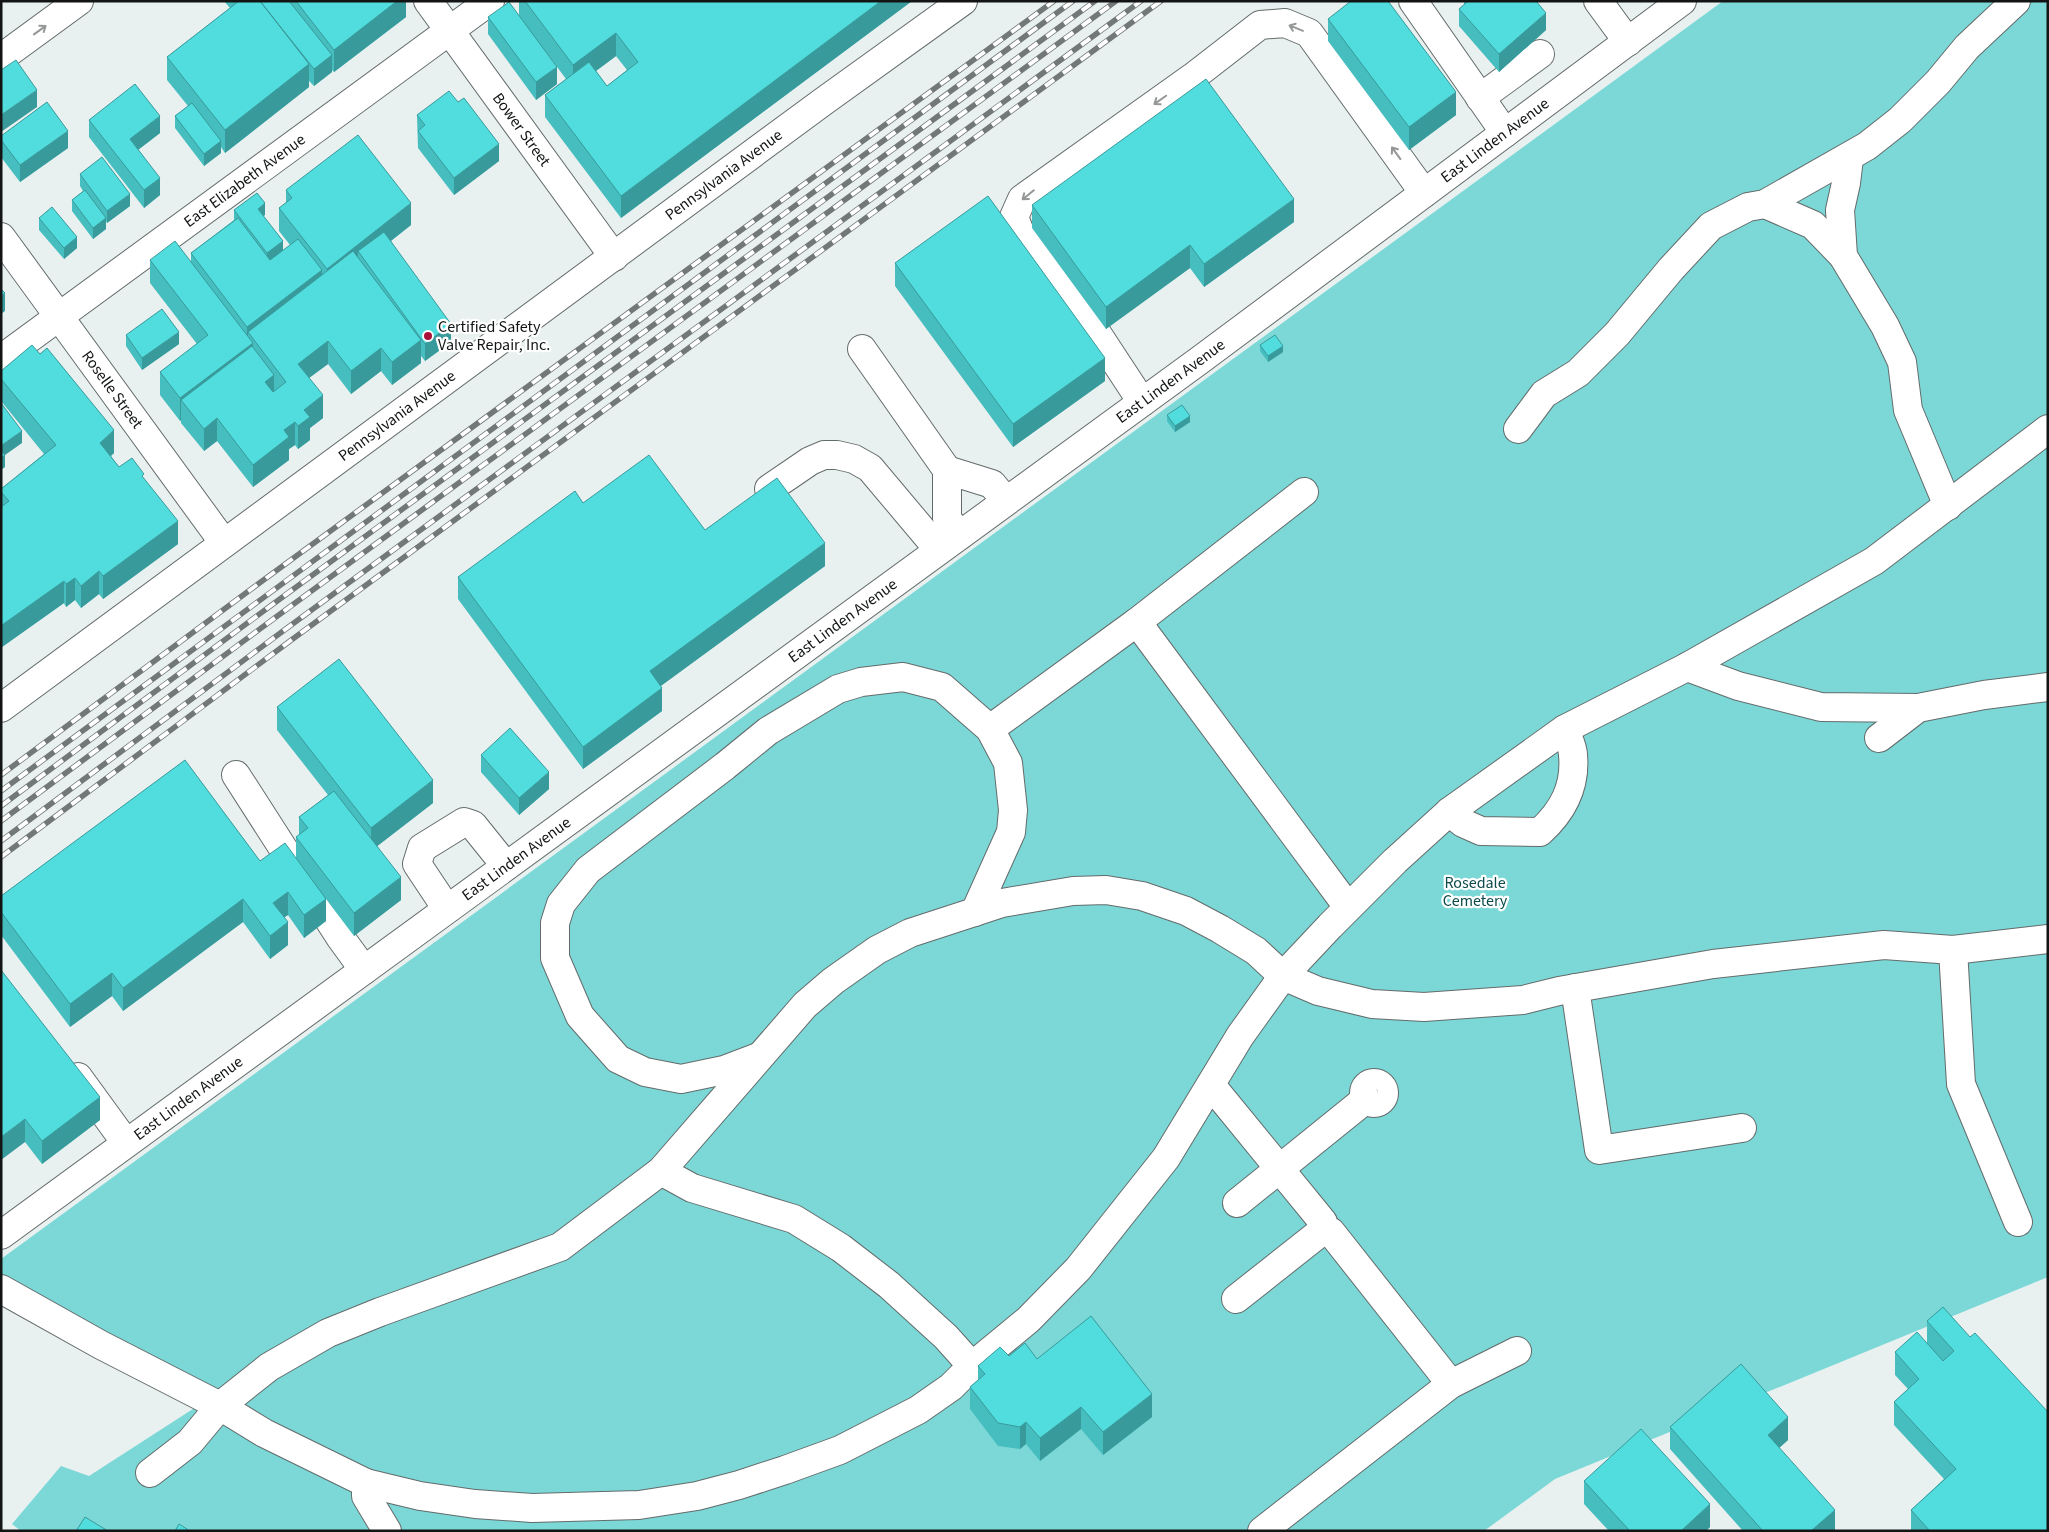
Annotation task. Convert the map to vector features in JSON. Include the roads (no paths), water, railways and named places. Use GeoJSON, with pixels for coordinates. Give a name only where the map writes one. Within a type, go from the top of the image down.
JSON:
{"type":"FeatureCollection","features":[{"type":"Feature","properties":{"kind":"street"},"geometry":{"type":"LineString","coordinates":[[1,58],[79,1]]}},
{"type":"Feature","properties":{"kind":"street","name":"Bower Street"},"geometry":{"type":"LineString","coordinates":[[428,1],[614,257]]}},
{"type":"Feature","properties":{"kind":"street","name":"East Elizabeth Avenue"},"geometry":{"type":"LineString","coordinates":[[1,359],[490,1]]}},
{"type":"Feature","properties":{"kind":"street","name":"Pennsylvania Avenue"},"geometry":{"type":"LineString","coordinates":[[1,708],[824,101],[963,1]]}},
{"type":"Feature","properties":{"kind":"street"},"geometry":{"type":"LineString","coordinates":[[1413,1],[1505,133]]}},
{"type":"Feature","properties":{"kind":"street"},"geometry":{"type":"LineString","coordinates":[[1598,1],[1628,42]]}},
{"type":"Feature","properties":{"kind":"street","name":"East Linden Avenue"},"geometry":{"type":"LineString","coordinates":[[3,1230],[364,970],[1142,402],[1682,1]]}},
{"type":"Feature","properties":{"kind":"street"},"geometry":{"type":"LineString","coordinates":[[1518,429],[1544,394],[1578,373],[1617,334],[1671,269],[1711,226],[1748,207],[1765,204],[1849,158],[1867,146],[1900,120],[1938,82],[1967,48],[2016,1]]}},
{"type":"Feature","properties":{"kind":"street"},"geometry":{"type":"LineString","coordinates":[[1142,402],[1098,335],[1021,235],[1014,217],[1022,199],[1193,77],[1260,25],[1285,23],[1310,33],[1424,193]]}},
{"type":"Feature","properties":{"kind":"street"},"geometry":{"type":"LineString","coordinates":[[1480,98],[1540,54]]}},
{"type":"Feature","properties":{"kind":"street"},"geometry":{"type":"LineString","coordinates":[[1843,256],[1840,210],[1849,158]]}},
{"type":"Feature","properties":{"kind":"street"},"geometry":{"type":"LineString","coordinates":[[1765,204],[1813,224],[1843,256],[1885,326],[1902,362],[1908,410],[1948,506]]}},
{"type":"Feature","properties":{"kind":"street","name":"Roselle Street"},"geometry":{"type":"LineString","coordinates":[[1,237],[224,543]]}},
{"type":"Feature","properties":{"kind":"street"},"geometry":{"type":"LineString","coordinates":[[862,349],[947,470],[949,543]]}},
{"type":"Feature","properties":{"kind":"street"},"geometry":{"type":"LineString","coordinates":[[1,1289],[101,1345],[220,1406],[264,1433],[366,1483],[420,1496],[457,1502],[532,1508],[638,1505],[697,1496],[776,1473],[840,1450],[918,1410],[951,1387],[972,1366],[1028,1320],[1078,1269],[1166,1158],[1240,1036],[1283,976],[1348,907],[1449,812],[1565,728],[1687,667],[1874,561],[2048,429]]}},
{"type":"Feature","properties":{"kind":"street"},"geometry":{"type":"LineString","coordinates":[[769,489],[810,461],[824,455],[837,454],[854,459],[870,468],[949,543]]}},
{"type":"Feature","properties":{"kind":"street"},"geometry":{"type":"LineString","coordinates":[[947,470],[992,484],[1006,501]]}},
{"type":"Feature","properties":{"kind":"street"},"geometry":{"type":"LineString","coordinates":[[990,729],[1137,622],[1304,492]]}},
{"type":"Feature","properties":{"kind":"street"},"geometry":{"type":"LineString","coordinates":[[1137,622],[1348,907]]}},
{"type":"Feature","properties":{"kind":"street"},"geometry":{"type":"LineString","coordinates":[[1687,667],[1738,686],[1821,707],[1918,708],[1984,695],[2048,688]]}},
{"type":"Feature","properties":{"kind":"street"},"geometry":{"type":"LineString","coordinates":[[760,1056],[724,1070],[681,1080],[645,1072],[618,1059],[580,1016],[555,958],[555,924],[561,904],[588,870],[725,766],[768,730],[838,690],[861,682],[904,676],[942,687],[990,729],[1008,763],[1013,810],[1011,832],[975,912]]}},
{"type":"Feature","properties":{"kind":"street"},"geometry":{"type":"LineString","coordinates":[[1880,738],[1918,708]]}},
{"type":"Feature","properties":{"kind":"street"},"geometry":{"type":"LineString","coordinates":[[1449,812],[1463,823],[1482,831],[1540,832],[1554,820],[1571,791],[1573,754],[1565,728]]}},
{"type":"Feature","properties":{"kind":"street"},"geometry":{"type":"LineString","coordinates":[[236,775],[340,937],[364,970]]}},
{"type":"Feature","properties":{"kind":"street"},"geometry":{"type":"LineString","coordinates":[[447,909],[416,864],[422,848],[464,822],[473,825],[506,866]]}},
{"type":"Feature","properties":{"kind":"street"},"geometry":{"type":"LineString","coordinates":[[150,1473],[190,1442],[220,1406],[269,1367],[328,1333],[380,1312],[560,1247],[661,1171],[805,1005],[833,981],[877,950],[910,934],[1002,903],[1073,891],[1106,890],[1142,896],[1186,911],[1220,929],[1256,952],[1283,976],[1318,991],[1372,1004],[1424,1006],[1523,1000],[1575,988],[1713,964],[1884,945],[1953,950],[2048,939]]}},
{"type":"Feature","properties":{"kind":"street"},"geometry":{"type":"LineString","coordinates":[[1953,950],[1961,1084],[2018,1222]]}},
{"type":"Feature","properties":{"kind":"street"},"geometry":{"type":"LineString","coordinates":[[1575,988],[1600,1150],[1742,1128]]}},
{"type":"Feature","properties":{"kind":"street"},"geometry":{"type":"LineString","coordinates":[[64,1059],[126,1143]]}},
{"type":"Feature","properties":{"kind":"street"},"geometry":{"type":"LineString","coordinates":[[1211,1085],[1451,1384]]}},
{"type":"Feature","properties":{"kind":"street"},"geometry":{"type":"LineString","coordinates":[[1237,1203],[1366,1099]]}},
{"type":"Feature","properties":{"kind":"street"},"geometry":{"type":"LineString","coordinates":[[661,1171],[692,1188],[794,1219],[841,1248],[889,1285],[946,1336],[972,1366]]}},
{"type":"Feature","properties":{"kind":"street"},"geometry":{"type":"LineString","coordinates":[[1236,1299],[1325,1228]]}},
{"type":"Feature","properties":{"kind":"street"},"geometry":{"type":"LineString","coordinates":[[1262,1531],[1451,1384],[1516,1351]]}},
{"type":"Feature","properties":{"kind":"street"},"geometry":{"type":"LineString","coordinates":[[366,1483],[366,1496],[387,1531]]}},
{"type":"Feature","properties":{"kind":"railway"},"geometry":{"type":"LineString","coordinates":[[1,775],[254,587],[1054,1]]}},
{"type":"Feature","properties":{"kind":"railway"},"geometry":{"type":"LineString","coordinates":[[1,791],[1073,1]]}},
{"type":"Feature","properties":{"kind":"railway"},"geometry":{"type":"LineString","coordinates":[[1,806],[1095,1]]}},
{"type":"Feature","properties":{"kind":"railway"},"geometry":{"type":"LineString","coordinates":[[1,821],[1116,1]]}},
{"type":"Feature","properties":{"kind":"railway"},"geometry":{"type":"LineString","coordinates":[[1,841],[283,631],[1141,1]]}},
{"type":"Feature","properties":{"kind":"railway"},"geometry":{"type":"LineString","coordinates":[[1,857],[290,641],[1161,1]]}},
{"type":"Feature","properties":{"kind":"place","name":"Certified Safety Valve Repair, Inc."},"geometry":{"type":"Point","coordinates":[428,336]}},
{"type":"Feature","properties":{"kind":"park label","name":"Rosedale Cemetery"},"geometry":{"type":"Point","coordinates":[1475,892]}}]}
